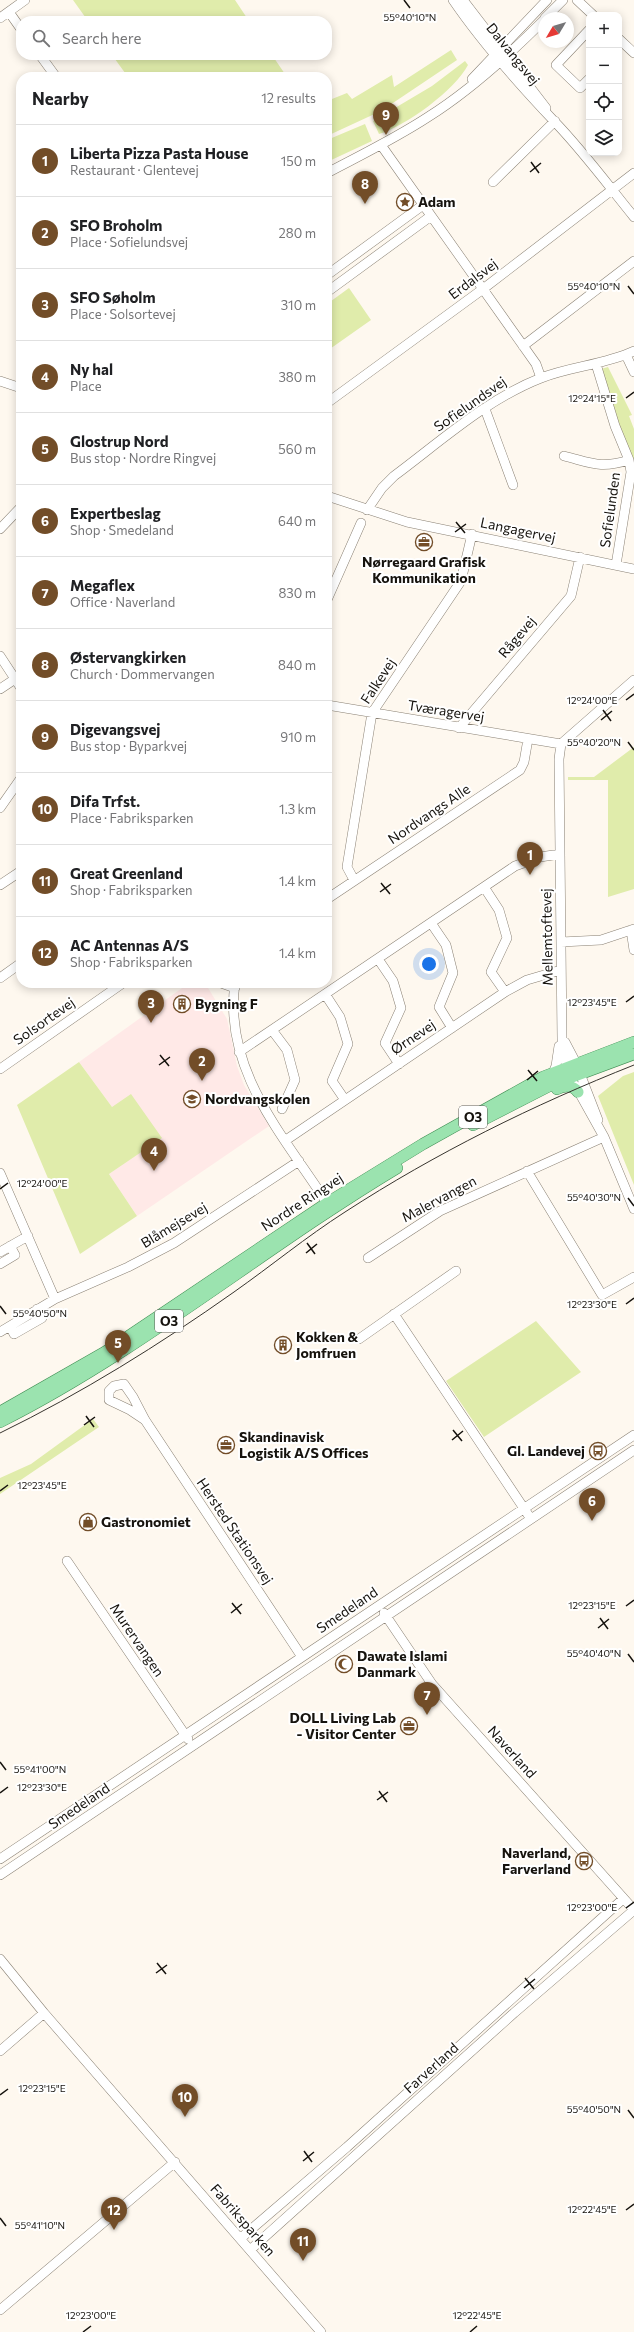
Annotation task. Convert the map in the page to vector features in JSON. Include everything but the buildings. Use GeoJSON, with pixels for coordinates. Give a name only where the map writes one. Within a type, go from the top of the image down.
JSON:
{"type":"FeatureCollection","features":[{"type":"Feature","properties":{"kind":"main road","name":"Nordre Ringvej"},"geometry":{"type":"LineString","coordinates":[[0,1422],[31,1406],[105,1363],[374,1182],[505,1108],[575,1071],[634,1043]]}},
{"type":"Feature","properties":{"kind":"main road","name":"Nordre Ringvej"},"geometry":{"type":"LineString","coordinates":[[0,1412],[105,1352],[327,1203],[423,1144],[529,1083],[552,1073],[575,1071],[634,1054]]}},
{"type":"Feature","properties":{"kind":"main road"},"geometry":{"type":"LineString","coordinates":[[505,1108],[510,1109],[562,1087],[574,1088],[578,1092]]}},
{"type":"Feature","properties":{"kind":"street"},"geometry":{"type":"LineString","coordinates":[[0,18],[25,0]]}},
{"type":"Feature","properties":{"kind":"street","name":"Dalvangsvej"},"geometry":{"type":"LineString","coordinates":[[453,0],[501,55],[634,217]]}},
{"type":"Feature","properties":{"kind":"street","name":"Dalvangsvej"},"geometry":{"type":"LineString","coordinates":[[463,0],[501,55]]}},
{"type":"Feature","properties":{"kind":"street"},"geometry":{"type":"LineString","coordinates":[[501,55],[547,0]]}},
{"type":"Feature","properties":{"kind":"street"},"geometry":{"type":"LineString","coordinates":[[552,12],[563,0]]}},
{"type":"Feature","properties":{"kind":"street"},"geometry":{"type":"LineString","coordinates":[[577,0],[590,12]]}},
{"type":"Feature","properties":{"kind":"street"},"geometry":{"type":"LineString","coordinates":[[9,12],[16,21]]}},
{"type":"Feature","properties":{"kind":"street"},"geometry":{"type":"LineString","coordinates":[[332,170],[381,145],[453,100],[501,55],[538,25]]}},
{"type":"Feature","properties":{"kind":"street"},"geometry":{"type":"LineString","coordinates":[[586,33],[556,65],[580,88],[586,82]]}},
{"type":"Feature","properties":{"kind":"street"},"geometry":{"type":"LineString","coordinates":[[622,44],[634,53]]}},
{"type":"Feature","properties":{"kind":"street"},"geometry":{"type":"LineString","coordinates":[[44,60],[52,72]]}},
{"type":"Feature","properties":{"kind":"street"},"geometry":{"type":"LineString","coordinates":[[493,182],[555,121]]}},
{"type":"Feature","properties":{"kind":"street"},"geometry":{"type":"LineString","coordinates":[[381,145],[538,366],[541,378]]}},
{"type":"Feature","properties":{"kind":"street","name":"Erdalsvej"},"geometry":{"type":"LineString","coordinates":[[332,400],[483,289],[634,173]]}},
{"type":"Feature","properties":{"kind":"street"},"geometry":{"type":"LineString","coordinates":[[332,271],[423,205]]}},
{"type":"Feature","properties":{"kind":"street"},"geometry":{"type":"LineString","coordinates":[[332,288],[431,216]]}},
{"type":"Feature","properties":{"kind":"street"},"geometry":{"type":"LineString","coordinates":[[523,346],[634,261]]}},
{"type":"Feature","properties":{"kind":"street"},"geometry":{"type":"LineString","coordinates":[[630,353],[634,372]]}},
{"type":"Feature","properties":{"kind":"street","name":"Sofielundsvej"},"geometry":{"type":"LineString","coordinates":[[367,510],[394,476],[507,393],[541,378],[596,364],[630,353]]}},
{"type":"Feature","properties":{"kind":"street","name":"Sofielunden"},"geometry":{"type":"LineString","coordinates":[[596,364],[614,426],[629,460],[631,482],[616,565]]}},
{"type":"Feature","properties":{"kind":"street"},"geometry":{"type":"LineString","coordinates":[[0,381],[16,386]]}},
{"type":"Feature","properties":{"kind":"street"},"geometry":{"type":"LineString","coordinates":[[485,409],[513,485]]}},
{"type":"Feature","properties":{"kind":"street","name":"Sofielunden"},"geometry":{"type":"LineString","coordinates":[[564,456],[602,466],[629,460]]}},
{"type":"Feature","properties":{"kind":"street","name":"Langagervej"},"geometry":{"type":"LineString","coordinates":[[332,498],[407,522],[472,534],[634,569]]}},
{"type":"Feature","properties":{"kind":"street"},"geometry":{"type":"LineString","coordinates":[[0,529],[16,512]]}},
{"type":"Feature","properties":{"kind":"street"},"geometry":{"type":"LineString","coordinates":[[332,589],[361,522]]}},
{"type":"Feature","properties":{"kind":"street","name":"Falkevej"},"geometry":{"type":"LineString","coordinates":[[354,880],[347,867],[372,713],[461,581],[472,534]]}},
{"type":"Feature","properties":{"kind":"street","name":"Rågevej"},"geometry":{"type":"LineString","coordinates":[[459,728],[571,596],[580,557]]}},
{"type":"Feature","properties":{"kind":"street"},"geometry":{"type":"LineString","coordinates":[[0,656],[15,679],[0,690]]}},
{"type":"Feature","properties":{"kind":"street"},"geometry":{"type":"LineString","coordinates":[[561,744],[634,680]]}},
{"type":"Feature","properties":{"kind":"street","name":"Tværagervej"},"geometry":{"type":"LineString","coordinates":[[332,707],[561,744]]}},
{"type":"Feature","properties":{"kind":"street","name":"Nordvangs Alle"},"geometry":{"type":"LineString","coordinates":[[332,895],[520,770],[524,762],[528,739]]}},
{"type":"Feature","properties":{"kind":"street","name":"Mellemtoftevej"},"geometry":{"type":"LineString","coordinates":[[552,1073],[556,1066],[562,1033],[559,759],[561,744]]}},
{"type":"Feature","properties":{"kind":"street"},"geometry":{"type":"LineString","coordinates":[[0,808],[16,785]]}},
{"type":"Feature","properties":{"kind":"street"},"geometry":{"type":"LineString","coordinates":[[239,1052],[524,861],[560,854]]}},
{"type":"Feature","properties":{"kind":"street"},"geometry":{"type":"LineString","coordinates":[[0,885],[16,874]]}},
{"type":"Feature","properties":{"kind":"street"},"geometry":{"type":"LineString","coordinates":[[484,887],[499,910],[507,937],[491,972],[505,992]]}},
{"type":"Feature","properties":{"kind":"street"},"geometry":{"type":"LineString","coordinates":[[431,923],[446,945],[453,972],[439,1007],[452,1028]]}},
{"type":"Feature","properties":{"kind":"street"},"geometry":{"type":"LineString","coordinates":[[561,942],[601,940],[632,930],[634,950]]}},
{"type":"Feature","properties":{"kind":"street"},"geometry":{"type":"LineString","coordinates":[[378,959],[393,980],[401,1008],[385,1043],[399,1064]]}},
{"type":"Feature","properties":{"kind":"street"},"geometry":{"type":"LineString","coordinates":[[0,978],[16,967]]}},
{"type":"Feature","properties":{"kind":"street","name":"Ørnevej"},"geometry":{"type":"LineString","coordinates":[[286,1140],[505,992],[527,980],[561,970]]}},
{"type":"Feature","properties":{"kind":"street","name":"Solsortevej"},"geometry":{"type":"LineString","coordinates":[[0,1069],[116,988]]}},
{"type":"Feature","properties":{"kind":"street"},"geometry":{"type":"LineString","coordinates":[[235,988],[234,1024],[239,1052],[250,1085],[327,1203]]}},
{"type":"Feature","properties":{"kind":"street"},"geometry":{"type":"LineString","coordinates":[[326,994],[340,1017],[348,1044],[332,1081],[345,1100]]}},
{"type":"Feature","properties":{"kind":"street"},"geometry":{"type":"LineString","coordinates":[[272,1030],[287,1050],[295,1077],[295,1082],[282,1108]]}},
{"type":"Feature","properties":{"kind":"street","name":"Mellemtoftevej"},"geometry":{"type":"LineString","coordinates":[[562,1033],[575,1071]]}},
{"type":"Feature","properties":{"kind":"street"},"geometry":{"type":"LineString","coordinates":[[575,1071],[578,1092],[604,1137]]}},
{"type":"Feature","properties":{"kind":"street"},"geometry":{"type":"LineString","coordinates":[[575,1071],[634,1209]]}},
{"type":"Feature","properties":{"kind":"street","name":"Malervangen"},"geometry":{"type":"LineString","coordinates":[[368,1258],[440,1211],[604,1137]]}},
{"type":"Feature","properties":{"kind":"street","name":"Blåmejsevej"},"geometry":{"type":"LineString","coordinates":[[0,1332],[55,1298],[128,1267],[174,1243],[299,1161]]}},
{"type":"Feature","properties":{"kind":"street"},"geometry":{"type":"LineString","coordinates":[[527,1171],[602,1294],[634,1277]]}},
{"type":"Feature","properties":{"kind":"street"},"geometry":{"type":"LineString","coordinates":[[0,1173],[55,1298]]}},
{"type":"Feature","properties":{"kind":"street"},"geometry":{"type":"LineString","coordinates":[[0,1252],[28,1236]]}},
{"type":"Feature","properties":{"kind":"street"},"geometry":{"type":"LineString","coordinates":[[0,1264],[15,1255],[10,1246]]}},
{"type":"Feature","properties":{"kind":"street"},"geometry":{"type":"LineString","coordinates":[[359,1339],[456,1270]]}},
{"type":"Feature","properties":{"kind":"street"},"geometry":{"type":"LineString","coordinates":[[394,1314],[531,1519]]}},
{"type":"Feature","properties":{"kind":"street","name":"Hersted Stationsvej"},"geometry":{"type":"LineString","coordinates":[[145,1420],[302,1657]]}},
{"type":"Feature","properties":{"kind":"street","name":"Smedeland"},"geometry":{"type":"LineString","coordinates":[[0,1859],[634,1434]]}},
{"type":"Feature","properties":{"kind":"street","name":"Smedeland"},"geometry":{"type":"LineString","coordinates":[[0,1875],[634,1450]]}},
{"type":"Feature","properties":{"kind":"street","name":"Murervangen"},"geometry":{"type":"LineString","coordinates":[[67,1561],[185,1735]]}},
{"type":"Feature","properties":{"kind":"street","name":"Naverland"},"geometry":{"type":"LineString","coordinates":[[379,1606],[432,1684],[634,1910]]}},
{"type":"Feature","properties":{"kind":"street"},"geometry":{"type":"LineString","coordinates":[[284,1668],[292,1680]]}},
{"type":"Feature","properties":{"kind":"street"},"geometry":{"type":"LineString","coordinates":[[185,1735],[193,1746]]}},
{"type":"Feature","properties":{"kind":"street","name":"Farverland"},"geometry":{"type":"LineString","coordinates":[[241,2238],[406,2095],[623,1898]]}},
{"type":"Feature","properties":{"kind":"street","name":"Farverland"},"geometry":{"type":"LineString","coordinates":[[250,2250],[453,2067],[634,1910]]}},
{"type":"Feature","properties":{"kind":"street","name":"Fabriksparken"},"geometry":{"type":"LineString","coordinates":[[0,1959],[44,2013],[241,2238],[321,2332]]}},
{"type":"Feature","properties":{"kind":"street"},"geometry":{"type":"LineString","coordinates":[[506,2004],[514,2013]]}},
{"type":"Feature","properties":{"kind":"street"},"geometry":{"type":"LineString","coordinates":[[0,2051],[44,2013]]}},
{"type":"Feature","properties":{"kind":"street"},"geometry":{"type":"LineString","coordinates":[[446,2059],[453,2067]]}},
{"type":"Feature","properties":{"kind":"street"},"geometry":{"type":"LineString","coordinates":[[406,2095],[413,2103]]}},
{"type":"Feature","properties":{"kind":"street"},"geometry":{"type":"LineString","coordinates":[[390,2109],[397,2117]]}},
{"type":"Feature","properties":{"kind":"street"},"geometry":{"type":"LineString","coordinates":[[0,2310],[175,2162]]}},
{"type":"Feature","properties":{"kind":"street"},"geometry":{"type":"LineString","coordinates":[[315,2175],[323,2184]]}},
{"type":"Feature","properties":{"kind":"shaded area","name":"Nordvangskolen"},"geometry":{"type":"Polygon","coordinates":[[[182,988],[208,988],[227,1019],[237,1066],[244,1085],[269,1126],[137,1216],[109,1174],[161,1138],[112,1107],[79,1062],[182,988]]]}},
{"type":"Feature","properties":{"kind":"green space"},"geometry":{"type":"Polygon","coordinates":[[[73,0],[235,0],[246,16],[84,16],[73,0]]]}},
{"type":"Feature","properties":{"kind":"green space"},"geometry":{"type":"Polygon","coordinates":[[[451,50],[457,60],[381,111],[332,134],[332,99],[347,93],[352,99],[392,75],[394,87],[451,50]]]}},
{"type":"Feature","properties":{"kind":"green space"},"geometry":{"type":"Polygon","coordinates":[[[116,60],[275,60],[284,72],[124,72],[116,60]]]}},
{"type":"Feature","properties":{"kind":"green space"},"geometry":{"type":"Polygon","coordinates":[[[465,61],[468,65],[462,75],[441,96],[416,115],[390,130],[379,134],[373,121],[432,86],[465,61]]]}},
{"type":"Feature","properties":{"kind":"green space"},"geometry":{"type":"Polygon","coordinates":[[[365,124],[372,141],[332,160],[332,138],[365,124]]]}},
{"type":"Feature","properties":{"kind":"green space"},"geometry":{"type":"Polygon","coordinates":[[[349,288],[371,320],[332,347],[332,300],[349,288]]]}},
{"type":"Feature","properties":{"kind":"green space"},"geometry":{"type":"Polygon","coordinates":[[[608,367],[632,415],[629,416],[634,429],[634,471],[622,438],[601,369],[608,367]]]}},
{"type":"Feature","properties":{"kind":"green space"},"geometry":{"type":"Polygon","coordinates":[[[634,747],[634,889],[608,897],[608,780],[568,780],[568,777],[594,777],[634,747]]]}},
{"type":"Feature","properties":{"kind":"green space"},"geometry":{"type":"Polygon","coordinates":[[[79,1062],[112,1107],[131,1094],[162,1138],[109,1174],[137,1216],[80,1254],[17,1105],[79,1062]]]}},
{"type":"Feature","properties":{"kind":"green space"},"geometry":{"type":"Polygon","coordinates":[[[634,1072],[634,1185],[598,1096],[623,1076],[634,1072]]]}},
{"type":"Feature","properties":{"kind":"green space"},"geometry":{"type":"Polygon","coordinates":[[[536,1321],[581,1372],[484,1437],[446,1381],[536,1321]]]}},
{"type":"Feature","properties":{"kind":"green space"},"geometry":{"type":"Polygon","coordinates":[[[93,1419],[99,1427],[0,1494],[0,1478],[31,1464],[93,1419]]]}},
{"type":"Feature","properties":{"kind":"tram line"},"geometry":{"type":"LineString","coordinates":[[0,1433],[61,1402],[149,1349],[234,1292],[302,1241],[379,1190],[486,1131],[596,1080],[634,1065]]}},
{"type":"Feature","properties":{"kind":"place","name":"Digevangsvej"},"geometry":{"type":"Point","coordinates":[386,135]}},
{"type":"Feature","properties":{"kind":"place","name":"Adam"},"geometry":{"type":"Point","coordinates":[405,202]}},
{"type":"Feature","properties":{"kind":"place","name":"Østervangkirken"},"geometry":{"type":"Point","coordinates":[365,204]}},
{"type":"Feature","properties":{"kind":"place","name":"Nørregaard Grafisk Kommunikation"},"geometry":{"type":"Point","coordinates":[424,542]}},
{"type":"Feature","properties":{"kind":"place","name":"Liberta Pizza Pasta House"},"geometry":{"type":"Point","coordinates":[530,875]}},
{"type":"Feature","properties":{"kind":"place","name":"Bygning F"},"geometry":{"type":"Point","coordinates":[182,1004]}},
{"type":"Feature","properties":{"kind":"place","name":"SFO Søholm"},"geometry":{"type":"Point","coordinates":[151,1023]}},
{"type":"Feature","properties":{"kind":"place","name":"SFO Broholm"},"geometry":{"type":"Point","coordinates":[202,1081]}},
{"type":"Feature","properties":{"kind":"place","name":"Nordvangskolen"},"geometry":{"type":"Point","coordinates":[192,1099]}},
{"type":"Feature","properties":{"kind":"place","name":"Ny hal"},"geometry":{"type":"Point","coordinates":[154,1171]}},
{"type":"Feature","properties":{"kind":"place","name":"Kokken & Jomfruen"},"geometry":{"type":"Point","coordinates":[283,1345]}},
{"type":"Feature","properties":{"kind":"place","name":"Glostrup Nord"},"geometry":{"type":"Point","coordinates":[118,1363]}},
{"type":"Feature","properties":{"kind":"place","name":"Skandinavisk Logistik A/S Offices"},"geometry":{"type":"Point","coordinates":[226,1445]}},
{"type":"Feature","properties":{"kind":"place","name":"Gl. Landevej"},"geometry":{"type":"Point","coordinates":[598,1451]}},
{"type":"Feature","properties":{"kind":"place","name":"Expertbeslag"},"geometry":{"type":"Point","coordinates":[592,1521]}},
{"type":"Feature","properties":{"kind":"place","name":"Gastronomiet"},"geometry":{"type":"Point","coordinates":[88,1522]}},
{"type":"Feature","properties":{"kind":"place","name":"Dawate Islami Danmark"},"geometry":{"type":"Point","coordinates":[344,1664]}},
{"type":"Feature","properties":{"kind":"place","name":"Megaflex"},"geometry":{"type":"Point","coordinates":[427,1715]}},
{"type":"Feature","properties":{"kind":"place","name":"DOLL Living Lab - Visitor Center"},"geometry":{"type":"Point","coordinates":[409,1726]}},
{"type":"Feature","properties":{"kind":"place","name":"Naverland, Farverland"},"geometry":{"type":"Point","coordinates":[584,1861]}},
{"type":"Feature","properties":{"kind":"place","name":"Difa Trfst."},"geometry":{"type":"Point","coordinates":[185,2117]}},
{"type":"Feature","properties":{"kind":"place","name":"AC Antennas A/S"},"geometry":{"type":"Point","coordinates":[114,2230]}},
{"type":"Feature","properties":{"kind":"place","name":"Great Greenland"},"geometry":{"type":"Point","coordinates":[303,2261]}}]}
